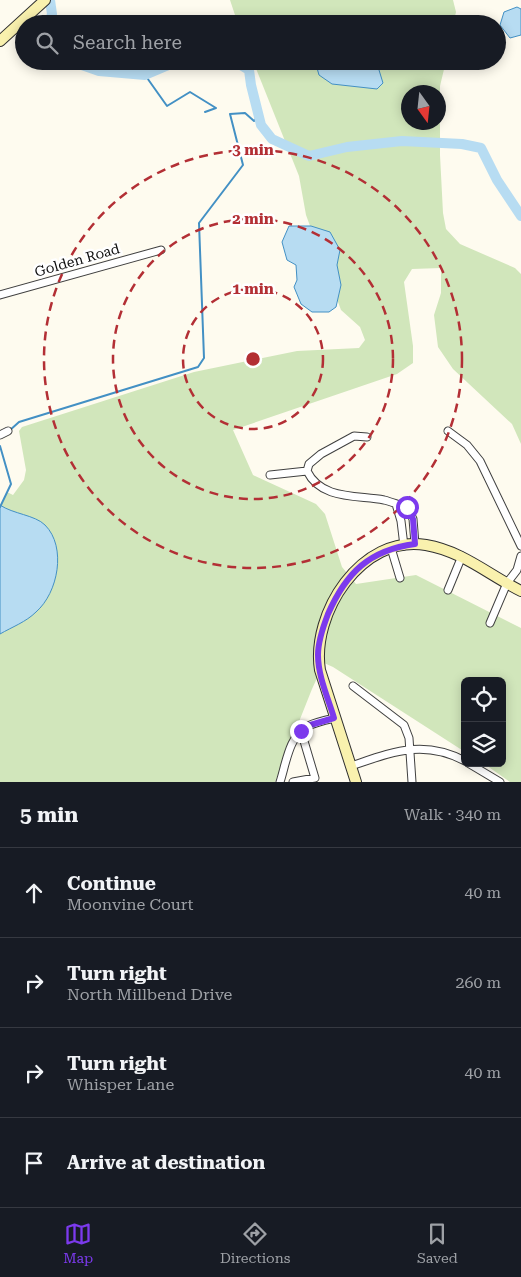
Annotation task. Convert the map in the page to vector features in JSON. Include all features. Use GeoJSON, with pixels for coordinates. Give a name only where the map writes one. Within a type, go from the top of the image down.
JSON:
{"type":"FeatureCollection","features":[{"type":"Feature","properties":{"kind":"street"},"geometry":{"type":"LineString","coordinates":[[29,15],[45,0]]}},
{"type":"Feature","properties":{"kind":"street"},"geometry":{"type":"LineString","coordinates":[[0,41],[15,28]]}},
{"type":"Feature","properties":{"kind":"street","name":"Golden Road"},"geometry":{"type":"LineString","coordinates":[[0,295],[160,250]]}},
{"type":"Feature","properties":{"kind":"street"},"geometry":{"type":"LineString","coordinates":[[0,435],[8,431]]}},
{"type":"Feature","properties":{"kind":"street"},"geometry":{"type":"LineString","coordinates":[[448,431],[467,445],[480,461],[521,546]]}},
{"type":"Feature","properties":{"kind":"street"},"geometry":{"type":"LineString","coordinates":[[307,471],[310,464],[322,454],[354,436],[367,437]]}},
{"type":"Feature","properties":{"kind":"street"},"geometry":{"type":"LineString","coordinates":[[270,475],[307,471]]}},
{"type":"Feature","properties":{"kind":"street"},"geometry":{"type":"LineString","coordinates":[[307,471],[316,485],[332,493],[386,500],[407,507],[413,519],[415,544]]}},
{"type":"Feature","properties":{"kind":"street"},"geometry":{"type":"LineString","coordinates":[[396,504],[401,521],[404,546]]}},
{"type":"Feature","properties":{"kind":"street"},"geometry":{"type":"LineString","coordinates":[[356,782],[334,718],[318,662],[319,644],[324,626],[340,589],[355,570],[372,557],[391,548],[415,544],[435,547],[462,556],[521,590]]}},
{"type":"Feature","properties":{"kind":"street"},"geometry":{"type":"LineString","coordinates":[[391,548],[400,578]]}},
{"type":"Feature","properties":{"kind":"street"},"geometry":{"type":"LineString","coordinates":[[448,590],[462,556]]}},
{"type":"Feature","properties":{"kind":"street"},"geometry":{"type":"LineString","coordinates":[[490,623],[507,583],[514,575],[521,556]]}},
{"type":"Feature","properties":{"kind":"street"},"geometry":{"type":"LineString","coordinates":[[352,686],[404,725],[407,730],[410,749],[412,782]]}},
{"type":"Feature","properties":{"kind":"street"},"geometry":{"type":"LineString","coordinates":[[280,782],[292,744],[301,731],[307,726],[334,718]]}},
{"type":"Feature","properties":{"kind":"street"},"geometry":{"type":"LineString","coordinates":[[293,782],[315,778],[301,731]]}},
{"type":"Feature","properties":{"kind":"street"},"geometry":{"type":"LineString","coordinates":[[350,766],[390,753],[410,749],[441,751],[461,759]]}},
{"type":"Feature","properties":{"kind":"street"},"geometry":{"type":"LineString","coordinates":[[475,767],[498,781]]}},
{"type":"Feature","properties":{"kind":"green space"},"geometry":{"type":"Polygon","coordinates":[[[230,0],[453,0],[456,12],[455,15],[235,15],[230,0]]]}},
{"type":"Feature","properties":{"kind":"green space"},"geometry":{"type":"Polygon","coordinates":[[[257,70],[444,70],[440,85],[401,85],[401,130],[440,130],[443,213],[446,229],[460,244],[515,268],[521,274],[521,444],[512,424],[453,369],[438,347],[434,315],[441,293],[441,268],[412,269],[404,282],[413,346],[413,363],[397,374],[233,430],[253,475],[316,504],[325,514],[342,567],[356,584],[416,575],[521,628],[521,782],[510,782],[489,767],[506,767],[506,677],[461,677],[461,749],[324,663],[275,782],[0,782],[0,507],[7,492],[13,495],[24,480],[26,470],[19,431],[22,427],[194,372],[297,351],[359,348],[365,340],[360,327],[341,310],[306,215],[299,176],[257,70]]]}},
{"type":"Feature","properties":{"kind":"water"},"geometry":{"type":"Polygon","coordinates":[[[517,7],[521,9],[521,35],[510,38],[506,33],[506,15],[503,15],[504,12],[517,7]]]}},
{"type":"Feature","properties":{"kind":"water"},"geometry":{"type":"Polygon","coordinates":[[[318,70],[379,70],[383,83],[377,89],[332,84],[319,75],[318,70]]]}},
{"type":"Feature","properties":{"kind":"water"},"geometry":{"type":"Polygon","coordinates":[[[289,226],[311,226],[330,232],[340,250],[337,265],[341,285],[336,307],[329,312],[312,312],[301,304],[294,287],[297,280],[296,265],[287,260],[282,242],[289,226]]]}},
{"type":"Feature","properties":{"kind":"water"},"geometry":{"type":"Polygon","coordinates":[[[0,505],[11,511],[36,519],[45,525],[52,534],[58,557],[54,582],[44,604],[28,619],[0,634],[0,505]]]}},
{"type":"Feature","properties":{"kind":"waterway"},"geometry":{"type":"LineString","coordinates":[[50,0],[52,15]]}},
{"type":"Feature","properties":{"kind":"waterway"},"geometry":{"type":"LineString","coordinates":[[96,70],[145,75],[157,70]]}},
{"type":"Feature","properties":{"kind":"waterway"},"geometry":{"type":"LineString","coordinates":[[249,70],[261,125],[272,139],[309,156],[347,147],[402,141],[462,144],[481,148],[497,180],[521,216]]}},
{"type":"Feature","properties":{"kind":"waterway"},"geometry":{"type":"LineString","coordinates":[[145,75],[167,106],[190,92],[216,108],[205,112]]}},
{"type":"Feature","properties":{"kind":"waterway"},"geometry":{"type":"LineString","coordinates":[[9,431],[19,422],[198,367],[204,358],[199,223],[243,165],[230,114],[245,113],[254,121],[258,116]]}},
{"type":"Feature","properties":{"kind":"waterway"},"geometry":{"type":"LineString","coordinates":[[0,446],[11,484],[0,507]]}},
{"type":"Feature","properties":{"kind":"route"},"geometry":{"type":"LineString","coordinates":[[301,731],[307,726],[334,718],[318,662],[319,644],[331,608],[340,589],[355,570],[364,563],[391,548],[415,544],[413,519],[407,507]]}}]}
